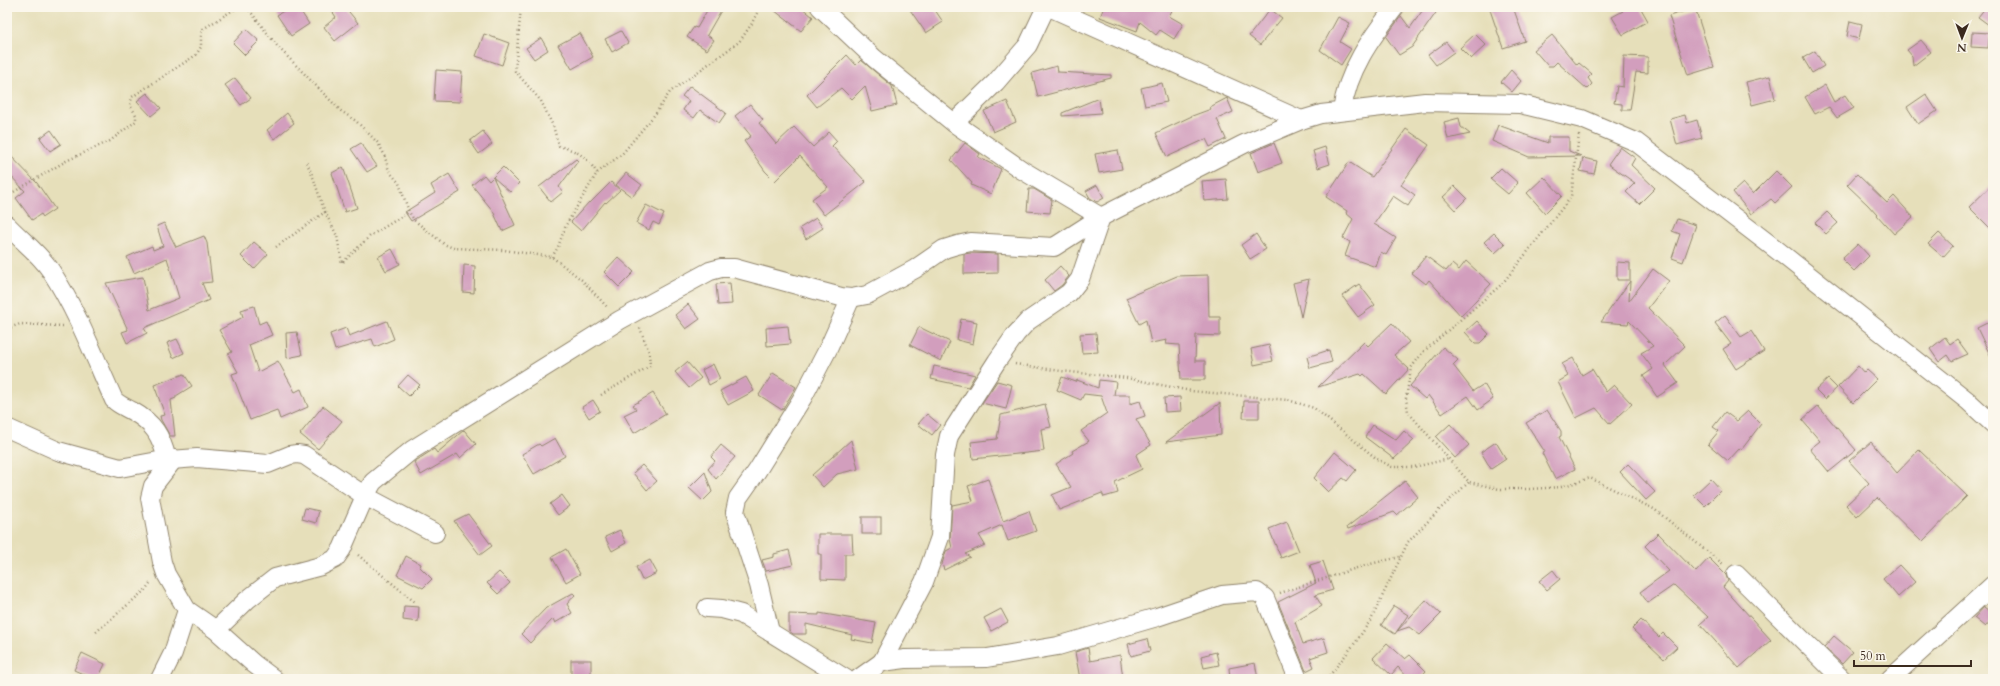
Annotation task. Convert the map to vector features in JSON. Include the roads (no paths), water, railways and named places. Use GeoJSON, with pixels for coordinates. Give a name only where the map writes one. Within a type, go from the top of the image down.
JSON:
{"type":"FeatureCollection","features":[{"type":"Feature","properties":{"kind":"street"},"geometry":{"type":"LineString","coordinates":[[820,7],[874,58],[954,123],[1022,170],[1101,217]]}},
{"type":"Feature","properties":{"kind":"street"},"geometry":{"type":"LineString","coordinates":[[954,123],[996,82],[1028,45],[1046,7]]}},
{"type":"Feature","properties":{"kind":"street"},"geometry":{"type":"LineString","coordinates":[[1049,7],[1301,120]]}},
{"type":"Feature","properties":{"kind":"street"},"geometry":{"type":"LineString","coordinates":[[1342,111],[1344,97],[1349,82],[1367,44],[1395,7]]}},
{"type":"Feature","properties":{"kind":"street"},"geometry":{"type":"LineString","coordinates":[[216,630],[247,600],[275,578],[321,566],[335,559],[342,549],[365,496],[374,482],[412,450],[626,316],[710,271],[721,268],[734,268],[851,298],[867,295],[915,269],[944,249],[956,245],[971,242],[1054,247],[1101,217],[1244,144],[1301,120],[1321,114],[1342,111],[1425,102],[1520,104],[1582,119],[1636,142],[1777,250],[1968,401],[1993,424]]}},
{"type":"Feature","properties":{"kind":"street"},"geometry":{"type":"LineString","coordinates":[[858,679],[882,662],[924,582],[940,537],[944,471],[949,436],[997,361],[1028,321],[1069,293],[1080,279],[1101,217]]}},
{"type":"Feature","properties":{"kind":"street"},"geometry":{"type":"LineString","coordinates":[[7,225],[39,256],[51,271],[82,326],[114,400],[119,405],[147,421],[157,431],[171,459]]}},
{"type":"Feature","properties":{"kind":"street"},"geometry":{"type":"LineString","coordinates":[[770,632],[759,584],[735,512],[738,498],[757,471],[803,397],[829,348],[851,298]]}},
{"type":"Feature","properties":{"kind":"street"},"geometry":{"type":"LineString","coordinates":[[7,428],[58,451],[120,468],[171,459],[197,458],[268,464],[297,454],[304,455],[365,496],[435,533]]}},
{"type":"Feature","properties":{"kind":"street"},"geometry":{"type":"LineString","coordinates":[[171,459],[153,486],[150,498],[162,562],[166,574],[186,610],[216,630],[254,664],[274,679]]}},
{"type":"Feature","properties":{"kind":"street"},"geometry":{"type":"LineString","coordinates":[[1736,574],[1842,679]]}},
{"type":"Feature","properties":{"kind":"street"},"geometry":{"type":"LineString","coordinates":[[1890,679],[1993,585]]}},
{"type":"Feature","properties":{"kind":"street"},"geometry":{"type":"LineString","coordinates":[[882,662],[905,659],[987,658],[1058,646],[1156,617],[1222,595],[1257,592],[1265,598],[1298,679]]}},
{"type":"Feature","properties":{"kind":"street"},"geometry":{"type":"LineString","coordinates":[[707,608],[722,609],[741,614],[846,679]]}},
{"type":"Feature","properties":{"kind":"street"},"geometry":{"type":"LineString","coordinates":[[160,679],[173,653],[186,610]]}}]}
